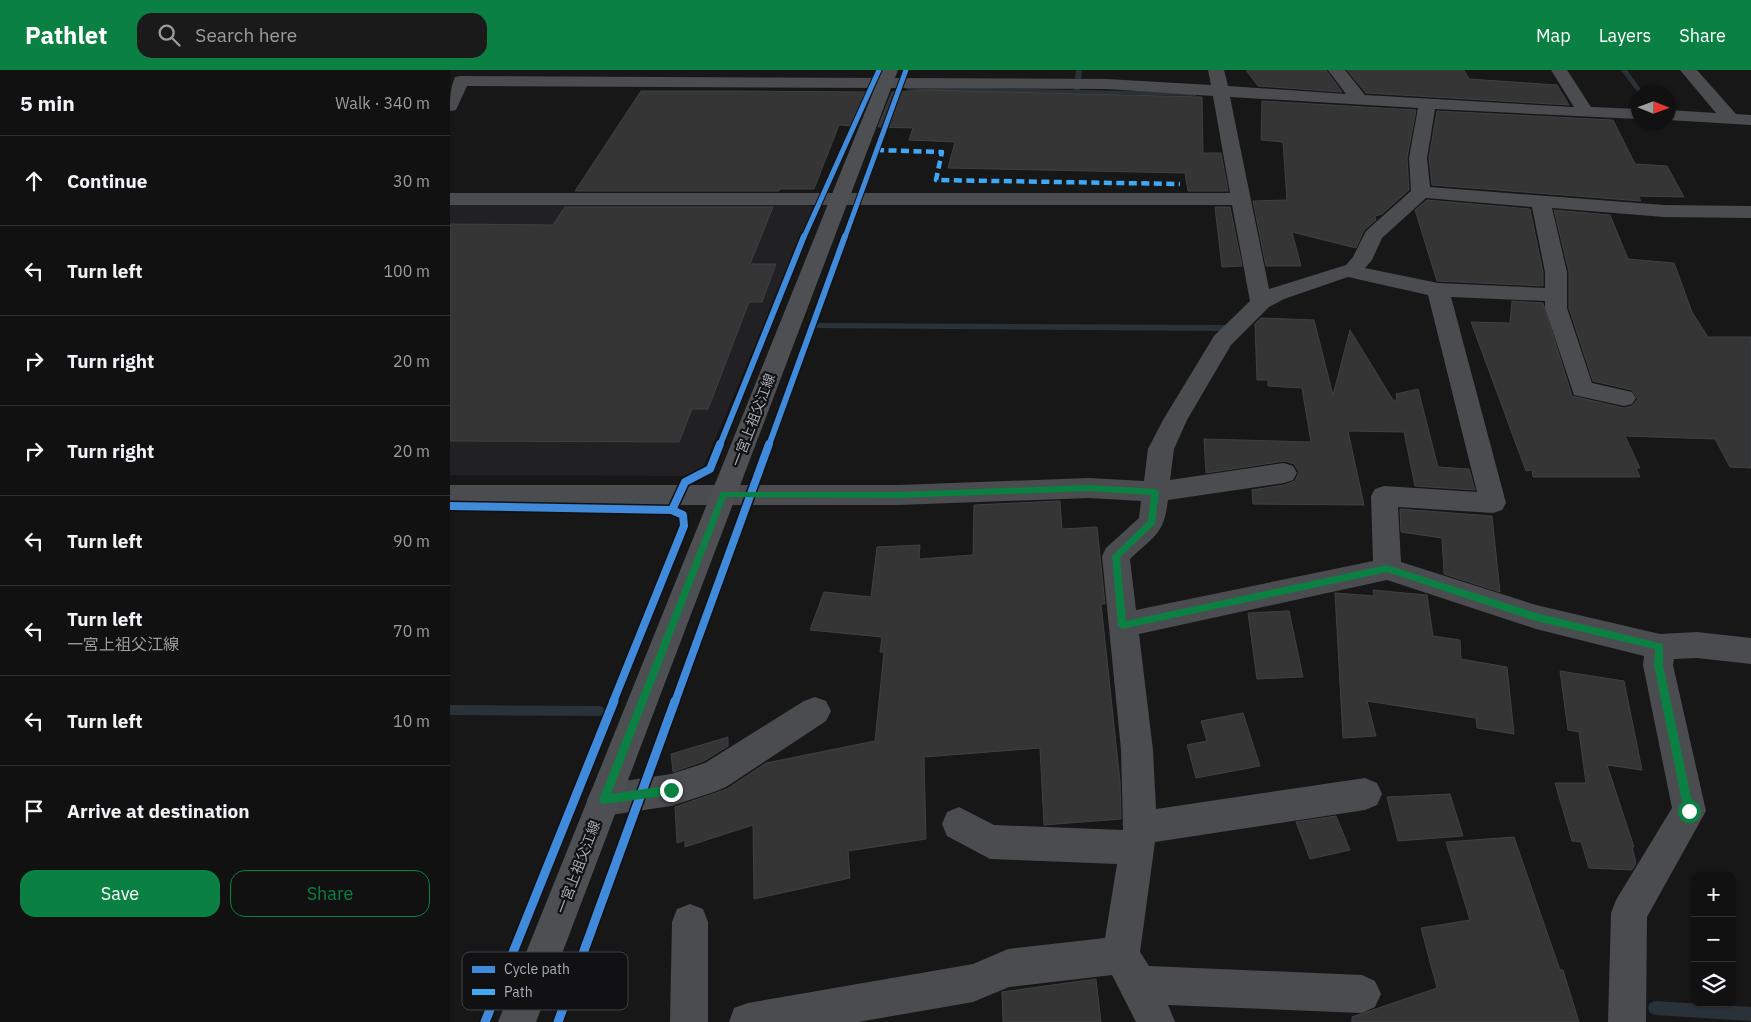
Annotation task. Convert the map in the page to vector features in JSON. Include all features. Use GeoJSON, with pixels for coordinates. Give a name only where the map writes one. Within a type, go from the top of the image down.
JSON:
{"type":"FeatureCollection","features":[{"type":"Feature","properties":{"kind":"main road","name":"一宮上祖父江線"},"geometry":{"type":"LineString","coordinates":[[544,952],[888,76]]}},
{"type":"Feature","properties":{"kind":"main road","name":"一宮上祖父江線"},"geometry":{"type":"LineString","coordinates":[[517,1022],[522,1010]]}},
{"type":"Feature","properties":{"kind":"street"},"geometry":{"type":"LineString","coordinates":[[1216,70],[1261,302]]}},
{"type":"Feature","properties":{"kind":"street"},"geometry":{"type":"LineString","coordinates":[[1336,70],[1359,99]]}},
{"type":"Feature","properties":{"kind":"street"},"geometry":{"type":"LineString","coordinates":[[1559,70],[1585,111]]}},
{"type":"Feature","properties":{"kind":"street"},"geometry":{"type":"LineString","coordinates":[[1688,70],[1730,118]]}},
{"type":"Feature","properties":{"kind":"street"},"geometry":{"type":"LineString","coordinates":[[450,106],[464,75],[888,76],[1220,91],[1427,104],[1631,114]]}},
{"type":"Feature","properties":{"kind":"street"},"geometry":{"type":"LineString","coordinates":[[1421,192],[1416,170],[1418,146],[1427,104]]}},
{"type":"Feature","properties":{"kind":"street"},"geometry":{"type":"LineString","coordinates":[[1676,115],[1751,120]]}},
{"type":"Feature","properties":{"kind":"street"},"geometry":{"type":"LineString","coordinates":[[1156,1022],[1130,970],[1139,838],[1137,750],[1122,626],[1116,556],[1152,522],[1161,449],[1175,420],[1222,341],[1261,302],[1276,294],[1348,270],[1362,260],[1373,235],[1421,192],[1664,211],[1751,212]]}},
{"type":"Feature","properties":{"kind":"street"},"geometry":{"type":"LineString","coordinates":[[450,199],[946,202],[1240,199]]}},
{"type":"Feature","properties":{"kind":"street"},"geometry":{"type":"LineString","coordinates":[[1541,201],[1556,272],[1556,308],[1582,389],[1624,398]]}},
{"type":"Feature","properties":{"kind":"street"},"geometry":{"type":"LineString","coordinates":[[1348,270],[1438,290],[1555,294]]}},
{"type":"Feature","properties":{"kind":"street"},"geometry":{"type":"LineString","coordinates":[[1387,569],[1384,496],[1493,504],[1438,290]]}},
{"type":"Feature","properties":{"kind":"street"},"geometry":{"type":"LineString","coordinates":[[450,496],[899,495],[1089,488],[1156,492],[1284,473]]}},
{"type":"Feature","properties":{"kind":"street"},"geometry":{"type":"LineString","coordinates":[[1122,626],[1387,569],[1536,617],[1660,647],[1697,645],[1751,650]]}},
{"type":"Feature","properties":{"kind":"street"},"geometry":{"type":"LineString","coordinates":[[1627,1022],[1629,912],[1689,811],[1658,665],[1660,647]]}},
{"type":"Feature","properties":{"kind":"street"},"geometry":{"type":"LineString","coordinates":[[604,800],[671,790],[714,776],[815,711]]}},
{"type":"Feature","properties":{"kind":"street"},"geometry":{"type":"LineString","coordinates":[[958,824],[990,842],[1139,838],[1365,794]]}},
{"type":"Feature","properties":{"kind":"street"},"geometry":{"type":"LineString","coordinates":[[689,1022],[690,922]]}},
{"type":"Feature","properties":{"kind":"street"},"geometry":{"type":"LineString","coordinates":[[748,1022],[973,983],[1008,968],[1130,970],[1362,994]]}},
{"type":"Feature","properties":{"kind":"shaded area"},"geometry":{"type":"Polygon","coordinates":[[[450,203],[808,204],[813,208],[703,468],[685,476],[450,475],[450,203]]]}},
{"type":"Feature","properties":{"kind":"building"},"geometry":{"type":"Polygon","coordinates":[[[1246,70],[1326,70],[1342,92],[1258,86],[1246,70]]]}},
{"type":"Feature","properties":{"kind":"building"},"geometry":{"type":"Polygon","coordinates":[[[1347,70],[1464,70],[1469,79],[1557,85],[1569,105],[1366,93],[1347,70]]]}},
{"type":"Feature","properties":{"kind":"building"},"geometry":{"type":"Polygon","coordinates":[[[927,90],[1202,97],[1203,153],[1221,153],[1228,191],[1188,191],[1185,173],[948,168],[955,142],[909,140],[913,128],[878,127],[892,92],[927,90]]]}},
{"type":"Feature","properties":{"kind":"building"},"geometry":{"type":"Polygon","coordinates":[[[641,91],[871,92],[857,126],[839,125],[814,189],[780,189],[779,191],[575,191],[641,91]]]}},
{"type":"Feature","properties":{"kind":"building"},"geometry":{"type":"Polygon","coordinates":[[[1262,101],[1416,110],[1407,158],[1409,190],[1382,214],[1375,216],[1376,220],[1364,230],[1356,248],[1292,232],[1301,266],[1266,266],[1253,201],[1287,200],[1283,142],[1261,140],[1262,101]]]}},
{"type":"Feature","properties":{"kind":"building"},"geometry":{"type":"Polygon","coordinates":[[[1437,111],[1613,120],[1635,164],[1667,166],[1684,197],[1638,196],[1641,201],[1432,185],[1429,158],[1437,111]]]}},
{"type":"Feature","properties":{"kind":"building"},"geometry":{"type":"Polygon","coordinates":[[[1427,200],[1530,209],[1543,272],[1543,286],[1437,281],[1415,210],[1427,200]]]}},
{"type":"Feature","properties":{"kind":"building"},"geometry":{"type":"Polygon","coordinates":[[[565,207],[773,207],[750,264],[776,264],[762,302],[749,302],[708,409],[692,409],[679,442],[450,441],[450,224],[553,225],[565,207]]]}},
{"type":"Feature","properties":{"kind":"building"},"geometry":{"type":"Polygon","coordinates":[[[1215,207],[1230,207],[1242,266],[1222,267],[1215,207]]]}},
{"type":"Feature","properties":{"kind":"building"},"geometry":{"type":"Polygon","coordinates":[[[1554,210],[1610,215],[1628,259],[1674,263],[1692,312],[1708,337],[1751,337],[1751,468],[1730,467],[1715,439],[1625,436],[1640,468],[1636,468],[1640,477],[1533,477],[1532,470],[1526,471],[1471,322],[1510,323],[1512,301],[1543,303],[1572,396],[1624,408],[1632,406],[1638,399],[1632,390],[1593,381],[1569,308],[1569,272],[1554,210]]]}},
{"type":"Feature","properties":{"kind":"building"},"geometry":{"type":"Polygon","coordinates":[[[1261,318],[1314,320],[1333,395],[1350,330],[1393,400],[1397,400],[1396,394],[1418,389],[1438,467],[1469,469],[1475,490],[1415,486],[1404,432],[1348,431],[1364,505],[1253,504],[1252,490],[1284,485],[1295,481],[1299,472],[1294,464],[1285,461],[1206,473],[1204,439],[1311,442],[1302,388],[1268,386],[1268,380],[1257,380],[1255,324],[1261,318]]]}},
{"type":"Feature","properties":{"kind":"building"},"geometry":{"type":"Polygon","coordinates":[[[1060,501],[1062,529],[1097,527],[1105,604],[1101,604],[1120,781],[1121,819],[1044,825],[1040,748],[924,757],[926,839],[848,851],[850,878],[754,899],[753,825],[685,847],[685,840],[677,843],[675,807],[727,789],[766,763],[875,741],[884,652],[880,652],[882,637],[810,630],[824,592],[871,597],[877,547],[920,545],[919,559],[973,555],[974,505],[1060,501]]]}},
{"type":"Feature","properties":{"kind":"building"},"geometry":{"type":"Polygon","coordinates":[[[1400,509],[1492,516],[1500,592],[1444,574],[1442,538],[1401,532],[1400,509]]]}},
{"type":"Feature","properties":{"kind":"building"},"geometry":{"type":"Polygon","coordinates":[[[1373,590],[1427,595],[1433,636],[1460,640],[1461,659],[1507,667],[1514,734],[1477,728],[1476,718],[1367,701],[1376,736],[1343,738],[1335,593],[1374,596],[1373,590]]]}},
{"type":"Feature","properties":{"kind":"building"},"geometry":{"type":"Polygon","coordinates":[[[1289,611],[1303,677],[1257,679],[1248,613],[1289,611]]]}},
{"type":"Feature","properties":{"kind":"building"},"geometry":{"type":"Polygon","coordinates":[[[1560,671],[1624,681],[1642,770],[1607,765],[1634,847],[1632,847],[1636,863],[1632,870],[1589,868],[1581,842],[1572,841],[1555,783],[1586,783],[1579,732],[1568,730],[1560,671]]]}},
{"type":"Feature","properties":{"kind":"building"},"geometry":{"type":"Polygon","coordinates":[[[1243,713],[1260,766],[1196,778],[1187,745],[1207,741],[1201,721],[1243,713]]]}},
{"type":"Feature","properties":{"kind":"building"},"geometry":{"type":"Polygon","coordinates":[[[728,737],[728,746],[704,761],[673,772],[671,754],[728,737]]]}},
{"type":"Feature","properties":{"kind":"building"},"geometry":{"type":"Polygon","coordinates":[[[1450,794],[1463,836],[1398,841],[1387,797],[1450,794]]]}},
{"type":"Feature","properties":{"kind":"building"},"geometry":{"type":"Polygon","coordinates":[[[1336,816],[1350,850],[1310,859],[1296,822],[1336,816]]]}},
{"type":"Feature","properties":{"kind":"building"},"geometry":{"type":"Polygon","coordinates":[[[1514,837],[1560,970],[1563,970],[1579,1022],[1352,1022],[1352,1017],[1437,988],[1421,928],[1470,920],[1446,842],[1514,837]]]}},
{"type":"Feature","properties":{"kind":"building"},"geometry":{"type":"Polygon","coordinates":[[[1096,979],[1101,1022],[1003,1022],[1002,992],[1096,979]]]}},
{"type":"Feature","properties":{"kind":"waterway"},"geometry":{"type":"LineString","coordinates":[[1077,90],[1079,70]]}},
{"type":"Feature","properties":{"kind":"waterway"},"geometry":{"type":"LineString","coordinates":[[1624,70],[1635,85]]}},
{"type":"Feature","properties":{"kind":"waterway"},"geometry":{"type":"LineString","coordinates":[[909,88],[1195,94]]}},
{"type":"Feature","properties":{"kind":"waterway"},"geometry":{"type":"LineString","coordinates":[[814,326],[1227,328]]}},
{"type":"Feature","properties":{"kind":"waterway"},"geometry":{"type":"LineString","coordinates":[[450,710],[599,711]]}},
{"type":"Feature","properties":{"kind":"waterway"},"geometry":{"type":"LineString","coordinates":[[1655,1008],[1751,1014]]}},
{"type":"Feature","properties":{"kind":"marked path"},"geometry":{"type":"LineString","coordinates":[[876,150],[942,152],[936,180],[1180,184]]}},
{"type":"Feature","properties":{"kind":"cycle path"},"geometry":{"type":"LineString","coordinates":[[672,510],[685,482],[710,469],[819,200],[879,70]]}},
{"type":"Feature","properties":{"kind":"cycle path"},"geometry":{"type":"LineString","coordinates":[[584,952],[906,70]]}},
{"type":"Feature","properties":{"kind":"cycle path"},"geometry":{"type":"LineString","coordinates":[[450,506],[672,510],[683,515],[684,526],[513,952]]}},
{"type":"Feature","properties":{"kind":"cycle path"},"geometry":{"type":"LineString","coordinates":[[485,1022],[490,1010]]}},
{"type":"Feature","properties":{"kind":"cycle path"},"geometry":{"type":"LineString","coordinates":[[558,1022],[562,1010]]}},
{"type":"Feature","properties":{"kind":"route"},"geometry":{"type":"LineString","coordinates":[[671,790],[604,800],[724,494],[899,495],[1089,488],[1156,492],[1152,522],[1116,556],[1122,626],[1387,569],[1536,617],[1660,647],[1658,665],[1689,811]]}}]}
